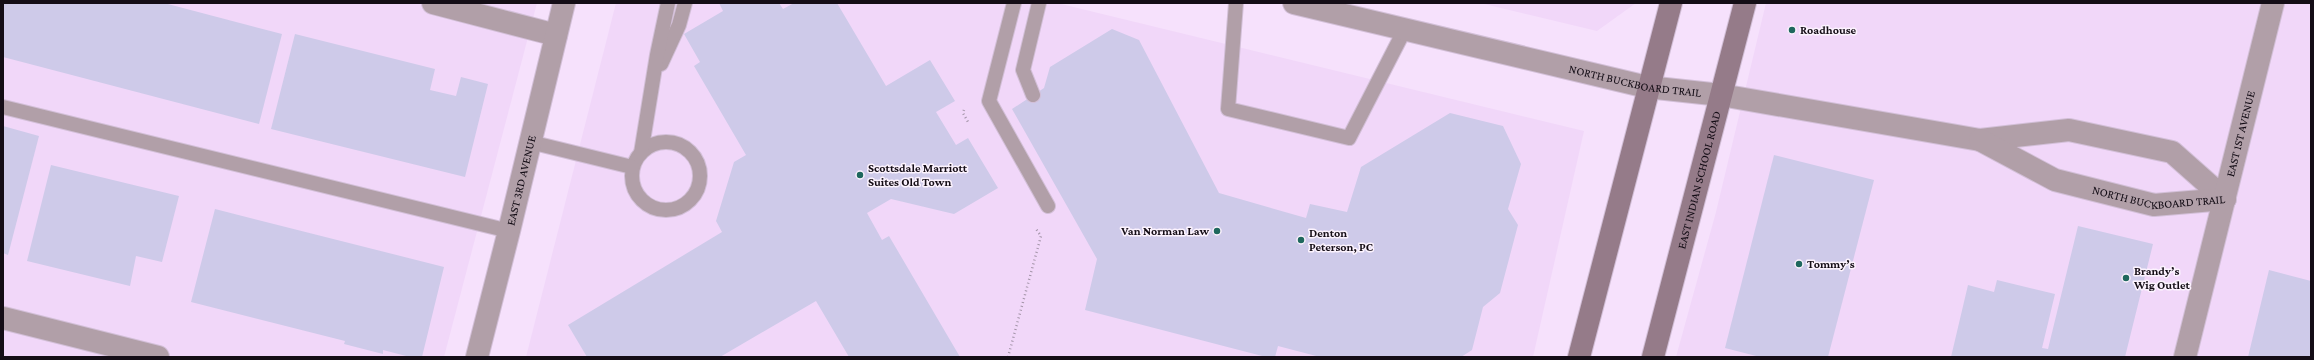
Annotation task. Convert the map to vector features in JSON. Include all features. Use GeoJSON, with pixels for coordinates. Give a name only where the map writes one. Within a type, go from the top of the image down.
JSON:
{"type":"FeatureCollection","features":[{"type":"Feature","properties":{"kind":"main road"},"geometry":{"type":"LineString","coordinates":[[1579,357],[1647,88],[1671,3]]}},
{"type":"Feature","properties":{"kind":"main road","name":"EAST INDIAN SCHOOL ROAD"},"geometry":{"type":"LineString","coordinates":[[1653,357],[1745,3]]}},
{"type":"Feature","properties":{"kind":"street"},"geometry":{"type":"LineString","coordinates":[[433,3],[556,35]]}},
{"type":"Feature","properties":{"kind":"street","name":"EAST 3RD AVENUE"},"geometry":{"type":"LineString","coordinates":[[477,357],[564,3]]}},
{"type":"Feature","properties":{"kind":"street","name":"NORTH BUCKBOARD TRAIL"},"geometry":{"type":"LineString","coordinates":[[1294,3],[1647,88],[1721,95],[1980,140],[2070,130],[2172,152],[2225,199]]}},
{"type":"Feature","properties":{"kind":"street","name":"EAST 1ST AVENUE"},"geometry":{"type":"LineString","coordinates":[[2185,357],[2273,3]]}},
{"type":"Feature","properties":{"kind":"street","name":"NORTH BUCKBOARD TRAIL"},"geometry":{"type":"LineString","coordinates":[[1980,140],[2055,180],[2154,205],[2225,199]]}},
{"type":"Feature","properties":{"kind":"street"},"geometry":{"type":"LineString","coordinates":[[3,318],[158,357]]}},
{"type":"Feature","properties":{"kind":"lane"},"geometry":{"type":"LineString","coordinates":[[641,153],[652,83],[668,3]]}},
{"type":"Feature","properties":{"kind":"lane"},"geometry":{"type":"LineString","coordinates":[[652,83],[679,25],[686,3]]}},
{"type":"Feature","properties":{"kind":"lane"},"geometry":{"type":"LineString","coordinates":[[1014,3],[988,101],[1048,206]]}},
{"type":"Feature","properties":{"kind":"lane"},"geometry":{"type":"LineString","coordinates":[[1034,95],[1023,70],[1039,3]]}},
{"type":"Feature","properties":{"kind":"lane"},"geometry":{"type":"LineString","coordinates":[[1236,3],[1228,109],[1349,138],[1404,30]]}},
{"type":"Feature","properties":{"kind":"lane"},"geometry":{"type":"LineString","coordinates":[[3,107],[509,231]]}},
{"type":"Feature","properties":{"kind":"lane"},"geometry":{"type":"LineString","coordinates":[[668,141],[679,144],[689,150],[697,160],[700,171],[696,193],[680,207],[669,210],[658,210],[648,205],[640,198],[634,189],[632,178],[632,167],[641,153],[656,142],[668,141]]}},
{"type":"Feature","properties":{"kind":"lane"},"geometry":{"type":"LineString","coordinates":[[530,142],[632,167]]}},
{"type":"Feature","properties":{"kind":"shaded area"},"geometry":{"type":"Polygon","coordinates":[[[3,3],[537,3],[444,357],[3,357],[3,3]]]}},
{"type":"Feature","properties":{"kind":"shaded area"},"geometry":{"type":"Polygon","coordinates":[[[616,3],[1057,3],[1584,131],[1533,357],[526,357],[616,3]]]}},
{"type":"Feature","properties":{"kind":"shaded area"},"geometry":{"type":"Polygon","coordinates":[[[1480,3],[1636,3],[1597,31],[1480,3]]]}},
{"type":"Feature","properties":{"kind":"shaded area"},"geometry":{"type":"Polygon","coordinates":[[[1766,3],[2311,3],[2311,357],[1676,357],[1716,212],[1766,3]]]}},
{"type":"Feature","properties":{"kind":"building"},"geometry":{"type":"Polygon","coordinates":[[[3,3],[164,3],[282,34],[259,124],[3,57],[3,3]]]}},
{"type":"Feature","properties":{"kind":"building","name":"Scottsdale Marriott Suites Old Town"},"geometry":{"type":"Polygon","coordinates":[[[719,3],[779,3],[783,9],[794,3],[837,3],[886,86],[930,60],[955,101],[936,112],[956,145],[968,138],[998,188],[954,214],[891,199],[867,213],[882,240],[889,236],[960,357],[849,357],[816,301],[720,357],[587,357],[568,325],[722,232],[716,221],[734,162],[746,155],[694,66],[700,62],[684,34],[723,11],[719,3]]]}},
{"type":"Feature","properties":{"kind":"building"},"geometry":{"type":"Polygon","coordinates":[[[1112,29],[1139,40],[1219,193],[1306,218],[1310,204],[1347,212],[1361,167],[1450,113],[1503,126],[1521,164],[1508,209],[1518,225],[1500,293],[1483,307],[1472,350],[1461,357],[1320,357],[1278,346],[1275,357],[1266,357],[1085,310],[1097,259],[1012,109],[1044,88],[1050,67],[1112,29]]]}},
{"type":"Feature","properties":{"kind":"building"},"geometry":{"type":"Polygon","coordinates":[[[295,34],[435,69],[430,90],[456,96],[461,77],[488,84],[465,177],[271,129],[295,34]]]}},
{"type":"Feature","properties":{"kind":"building"},"geometry":{"type":"Polygon","coordinates":[[[3,126],[39,136],[8,255],[3,253],[3,126]]]}},
{"type":"Feature","properties":{"kind":"building","name":"Tommy’s"},"geometry":{"type":"Polygon","coordinates":[[[1774,155],[1874,180],[1828,357],[1760,357],[1725,348],[1774,155]]]}},
{"type":"Feature","properties":{"kind":"building"},"geometry":{"type":"Polygon","coordinates":[[[51,165],[179,196],[162,262],[136,256],[130,286],[27,261],[51,165]]]}},
{"type":"Feature","properties":{"kind":"building"},"geometry":{"type":"Polygon","coordinates":[[[215,209],[444,267],[422,357],[410,357],[383,350],[383,354],[344,344],[345,341],[191,302],[215,209]]]}},
{"type":"Feature","properties":{"kind":"building"},"geometry":{"type":"Polygon","coordinates":[[[2078,226],[2153,244],[2125,357],[1951,357],[1968,285],[1994,292],[1997,280],[2055,294],[2042,348],[2048,349],[2078,226]]]}},
{"type":"Feature","properties":{"kind":"building"},"geometry":{"type":"Polygon","coordinates":[[[2269,270],[2311,281],[2311,357],[2248,357],[2269,270]]]}},
{"type":"Feature","properties":{"kind":"place","name":"Roadhouse"},"geometry":{"type":"Point","coordinates":[1792,30]}},
{"type":"Feature","properties":{"kind":"place","name":"Scottsdale Marriott Suites Old Town"},"geometry":{"type":"Point","coordinates":[860,175]}},
{"type":"Feature","properties":{"kind":"place","name":"Van Norman Law"},"geometry":{"type":"Point","coordinates":[1217,231]}},
{"type":"Feature","properties":{"kind":"place","name":"Denton Peterson, PC"},"geometry":{"type":"Point","coordinates":[1301,240]}},
{"type":"Feature","properties":{"kind":"place","name":"Tommy’s"},"geometry":{"type":"Point","coordinates":[1799,264]}},
{"type":"Feature","properties":{"kind":"place","name":"Brandy’s Wig Outlet"},"geometry":{"type":"Point","coordinates":[2126,278]}}]}
